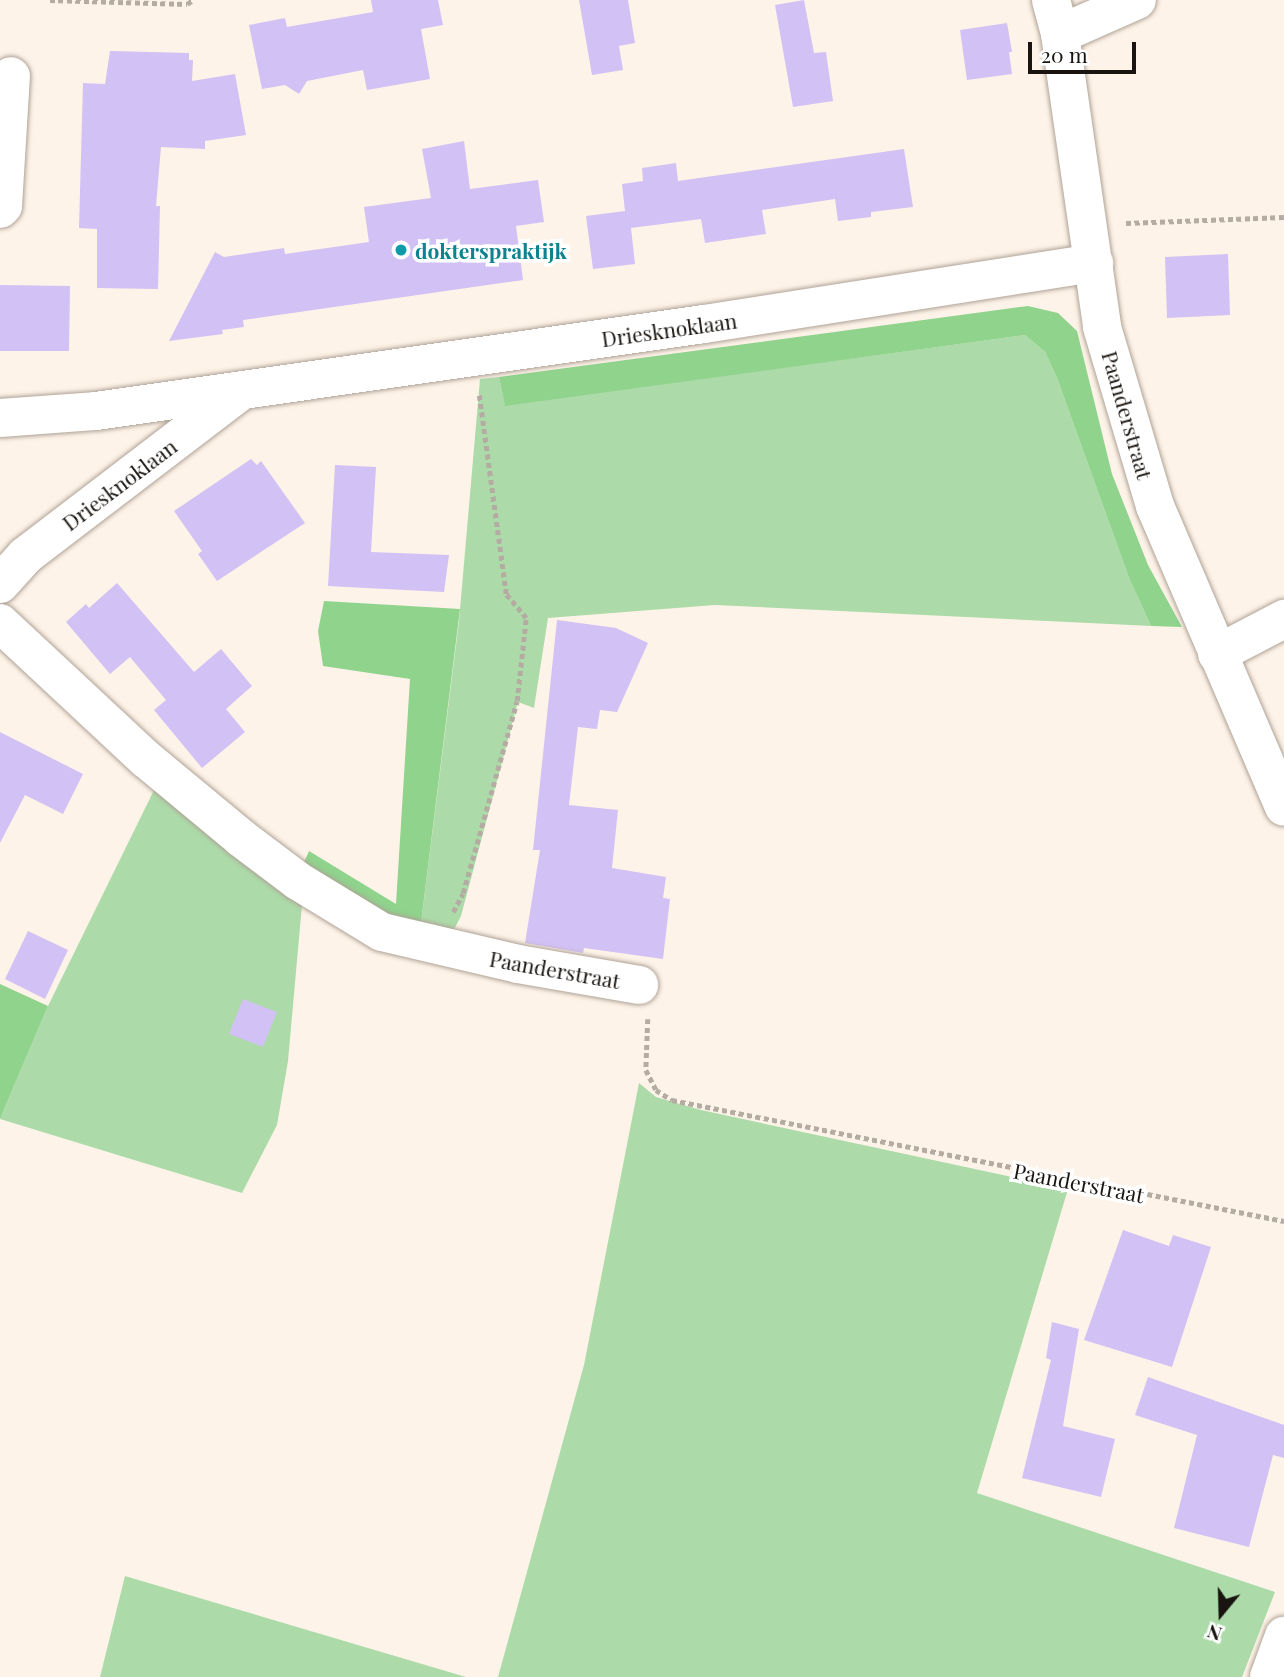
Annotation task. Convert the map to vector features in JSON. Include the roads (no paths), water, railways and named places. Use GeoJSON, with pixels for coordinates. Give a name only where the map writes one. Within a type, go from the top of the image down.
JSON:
{"type":"FeatureCollection","features":[{"type":"Feature","properties":{"kind":"street"},"geometry":{"type":"LineString","coordinates":[[1056,17],[1137,0]]}},
{"type":"Feature","properties":{"kind":"street","name":"Paanderstraat"},"geometry":{"type":"LineString","coordinates":[[1056,17],[1102,327],[1154,506],[1284,807]]}},
{"type":"Feature","properties":{"kind":"street"},"geometry":{"type":"LineString","coordinates":[[0,209],[3,206],[11,75]]}},
{"type":"Feature","properties":{"kind":"street","name":"Driesknoklaan"},"geometry":{"type":"LineString","coordinates":[[0,418],[96,411],[704,324],[1094,263]]}},
{"type":"Feature","properties":{"kind":"street","name":"Driesknoklaan"},"geometry":{"type":"LineString","coordinates":[[0,584],[26,556],[243,390]]}},
{"type":"Feature","properties":{"kind":"street"},"geometry":{"type":"LineString","coordinates":[[1217,654],[1284,620]]}},
{"type":"Feature","properties":{"kind":"street","name":"Paanderstraat"},"geometry":{"type":"LineString","coordinates":[[0,623],[146,759],[298,881],[382,932],[435,947],[639,985]]}},
{"type":"Feature","properties":{"kind":"street"},"geometry":{"type":"LineString","coordinates":[[1269,1677],[1284,1636]]}},
{"type":"Feature","properties":{"kind":"place","name":"dokterspraktijk"},"geometry":{"type":"Point","coordinates":[401,250]}}]}
